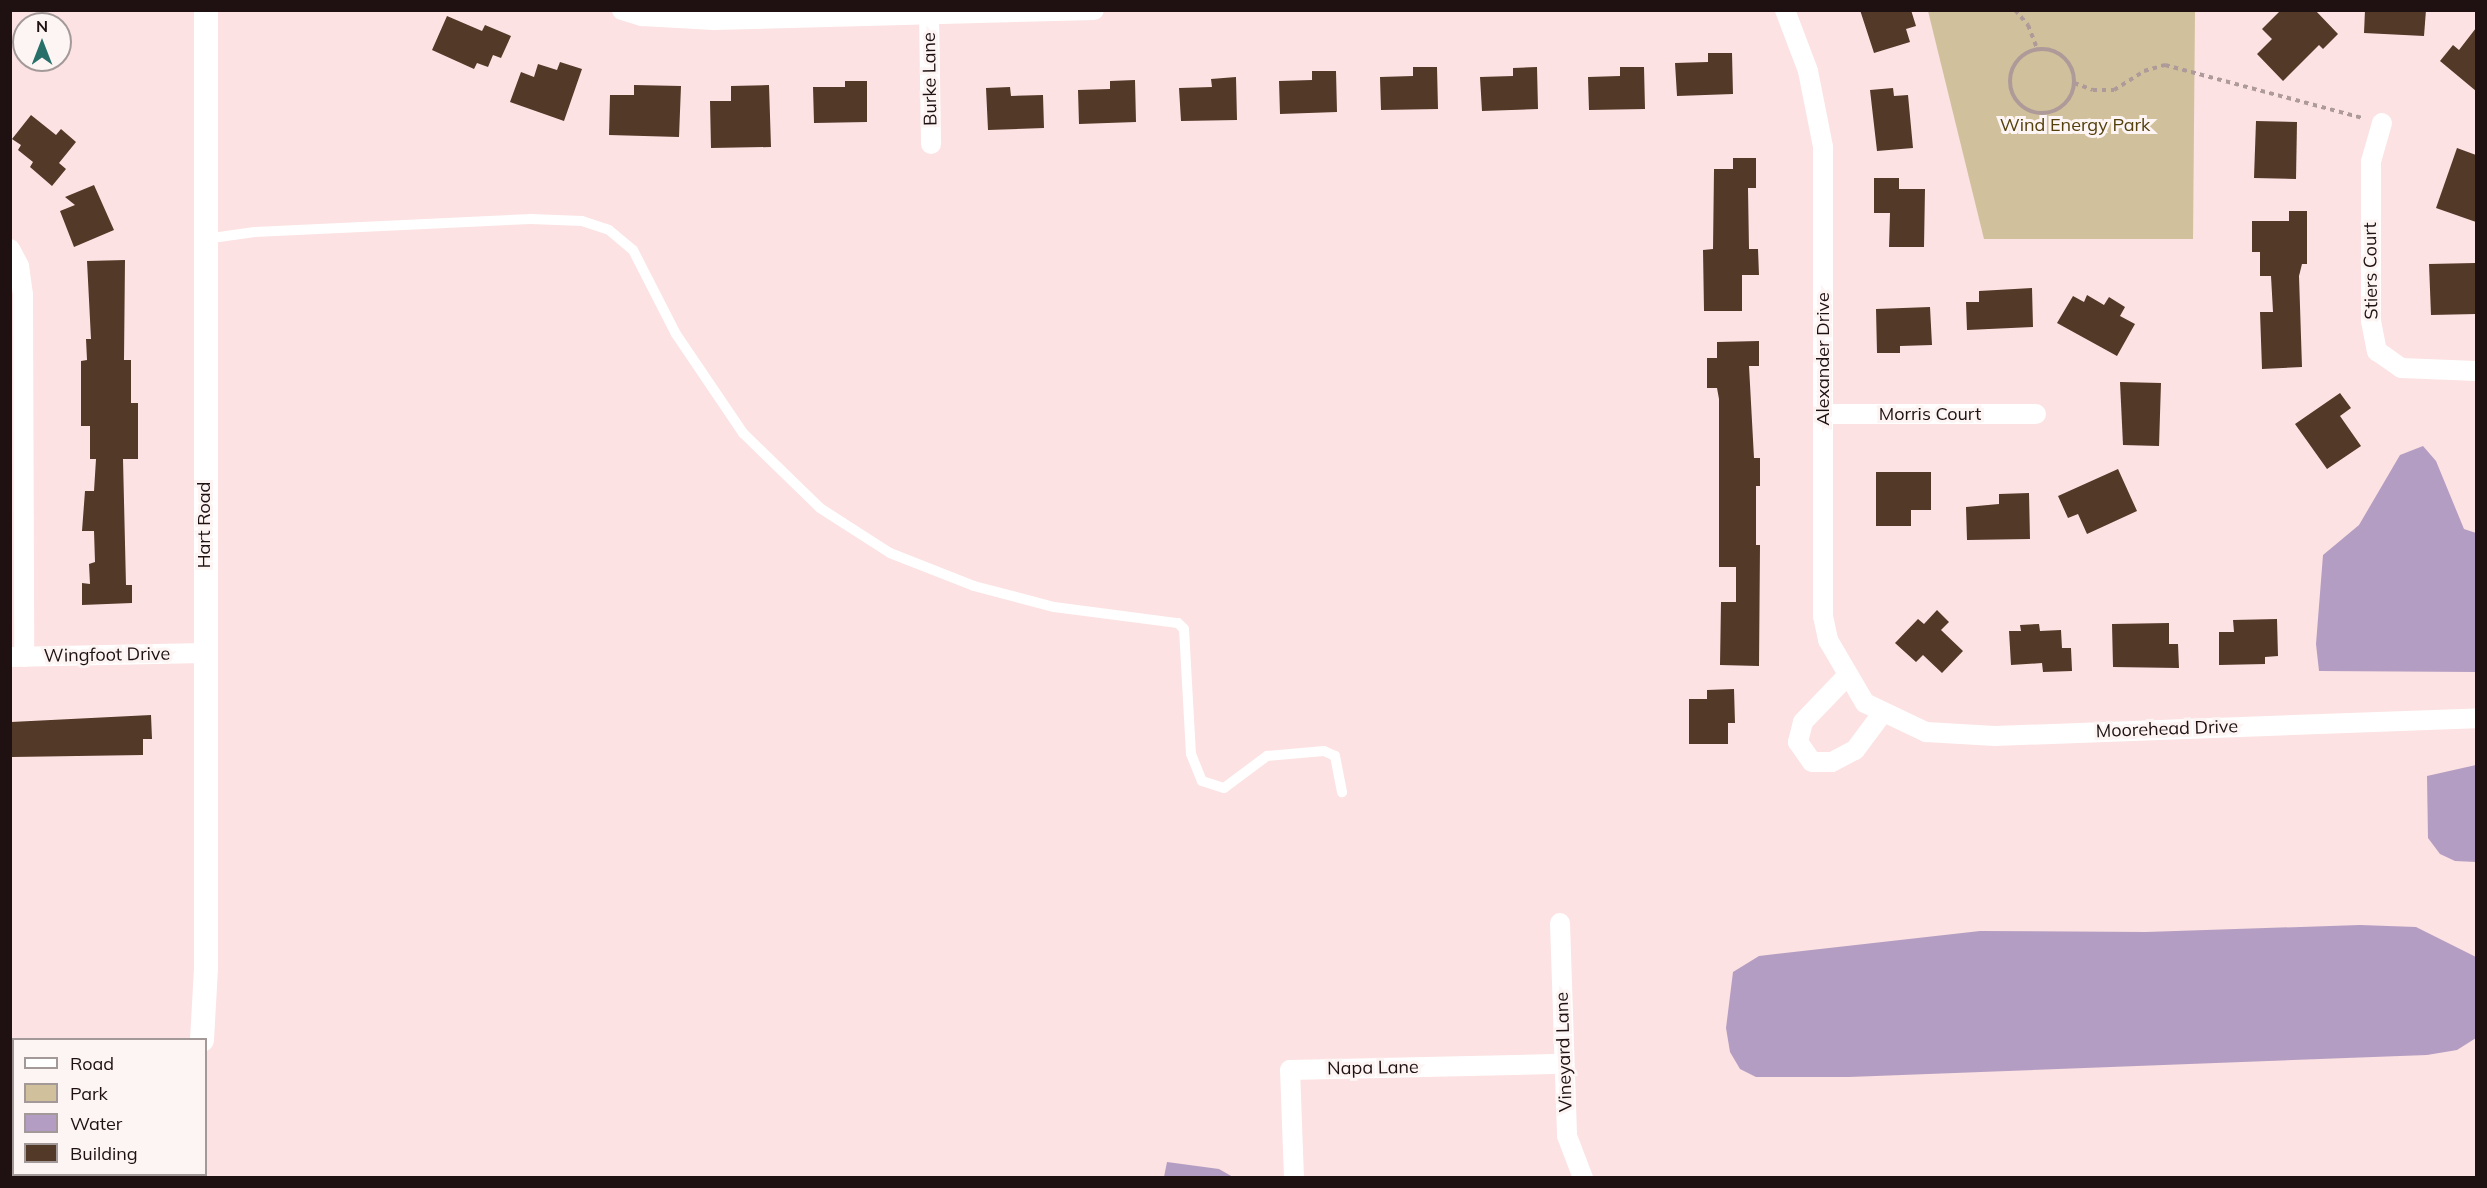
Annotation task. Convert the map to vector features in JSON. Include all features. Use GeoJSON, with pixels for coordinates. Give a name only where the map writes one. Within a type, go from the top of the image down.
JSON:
{"type":"FeatureCollection","features":[{"type":"Feature","properties":{"kind":"street","name":"Hart Road"},"geometry":{"type":"LineString","coordinates":[[202,1038],[206,968],[204,654],[206,10]]}},
{"type":"Feature","properties":{"kind":"street"},"geometry":{"type":"LineString","coordinates":[[622,10],[642,16],[714,20],[1094,10]]}},
{"type":"Feature","properties":{"kind":"street","name":"Alexander Drive"},"geometry":{"type":"LineString","coordinates":[[1785,10],[1808,71],[1823,147],[1823,616],[1828,640],[1848,675],[1873,709]]}},
{"type":"Feature","properties":{"kind":"street","name":"Burke Lane"},"geometry":{"type":"LineString","coordinates":[[929,14],[932,144]]}},
{"type":"Feature","properties":{"kind":"street","name":"Stiers Court"},"geometry":{"type":"LineString","coordinates":[[2382,123],[2371,161],[2371,321],[2377,351],[2401,368],[2476,371]]}},
{"type":"Feature","properties":{"kind":"street"},"geometry":{"type":"LineString","coordinates":[[10,249],[23,295],[17,657]]}},
{"type":"Feature","properties":{"kind":"street","name":"Morris Court"},"geometry":{"type":"LineString","coordinates":[[1823,414],[2036,414]]}},
{"type":"Feature","properties":{"kind":"street","name":"Wingfoot Drive"},"geometry":{"type":"LineString","coordinates":[[17,657],[204,654]]}},
{"type":"Feature","properties":{"kind":"street"},"geometry":{"type":"LineString","coordinates":[[1848,675],[1803,722],[1798,742],[1812,762],[1832,762],[1855,750],[1873,709]]}},
{"type":"Feature","properties":{"kind":"street","name":"Moorehead Drive"},"geometry":{"type":"LineString","coordinates":[[1873,709],[1926,732],[1995,736],[2476,718]]}},
{"type":"Feature","properties":{"kind":"street","name":"Vineyard Lane"},"geometry":{"type":"LineString","coordinates":[[1560,923],[1567,1136],[1583,1178]]}},
{"type":"Feature","properties":{"kind":"street","name":"Napa Lane"},"geometry":{"type":"LineString","coordinates":[[1294,1178],[1290,1070],[1563,1064]]}},
{"type":"Feature","properties":{"kind":"lane"},"geometry":{"type":"LineString","coordinates":[[205,239],[255,232],[531,219],[582,221],[609,230],[633,250],[676,334],[743,433],[820,508],[890,553],[974,586],[1054,607],[1179,623],[1184,629],[1191,754],[1202,781],[1224,788],[1267,756],[1324,751],[1335,756],[1342,792]]}},
{"type":"Feature","properties":{"kind":"path"},"geometry":{"type":"LineString","coordinates":[[2015,10],[2028,25],[2037,48]]}},
{"type":"Feature","properties":{"kind":"path"},"geometry":{"type":"LineString","coordinates":[[2037,48],[2058,52],[2067,60],[2074,83],[2069,98],[2056,110],[2034,112],[2017,102],[2009,80],[2011,69],[2018,58],[2037,48]]}},
{"type":"Feature","properties":{"kind":"path"},"geometry":{"type":"LineString","coordinates":[[2074,83],[2093,90],[2114,90],[2144,71],[2165,65],[2382,123]]}},
{"type":"Feature","properties":{"kind":"green space","name":"Wind Energy Park"},"geometry":{"type":"Polygon","coordinates":[[[1928,11],[2195,11],[2193,239],[1984,239],[1928,11]]]}},
{"type":"Feature","properties":{"kind":"water"},"geometry":{"type":"Polygon","coordinates":[[[2423,446],[2436,461],[2464,529],[2476,533],[2476,672],[2319,671],[2316,644],[2323,555],[2359,525],[2400,455],[2423,446]]]}},
{"type":"Feature","properties":{"kind":"water"},"geometry":{"type":"Polygon","coordinates":[[[2476,765],[2476,862],[2455,861],[2440,854],[2428,838],[2427,776],[2476,765]]]}},
{"type":"Feature","properties":{"kind":"water"},"geometry":{"type":"Polygon","coordinates":[[[2360,925],[2416,927],[2476,957],[2476,1038],[2457,1050],[2427,1055],[1849,1077],[1756,1077],[1740,1069],[1730,1052],[1726,1028],[1733,972],[1759,956],[1980,931],[2146,932],[2360,925]]]}},
{"type":"Feature","properties":{"kind":"water"},"geometry":{"type":"Polygon","coordinates":[[[1167,1162],[1219,1169],[1233,1177],[1164,1177],[1167,1162]]]}},
{"type":"Feature","properties":{"kind":"building"},"geometry":{"type":"Polygon","coordinates":[[[1860,10],[1911,10],[1916,26],[1906,29],[1910,42],[1874,53],[1860,10]]]}},
{"type":"Feature","properties":{"kind":"building"},"geometry":{"type":"Polygon","coordinates":[[[2281,10],[2315,10],[2338,34],[2323,49],[2319,45],[2283,81],[2257,54],[2272,39],[2262,29],[2281,10]]]}},
{"type":"Feature","properties":{"kind":"building"},"geometry":{"type":"Polygon","coordinates":[[[2365,10],[2426,10],[2424,36],[2364,33],[2365,10]]]}},
{"type":"Feature","properties":{"kind":"building"},"geometry":{"type":"Polygon","coordinates":[[[447,16],[482,31],[485,25],[511,36],[501,58],[493,55],[488,67],[477,63],[474,69],[432,50],[447,16]]]}},
{"type":"Feature","properties":{"kind":"building"},"geometry":{"type":"Polygon","coordinates":[[[2476,28],[2476,91],[2440,61],[2453,45],[2459,50],[2476,28]]]}},
{"type":"Feature","properties":{"kind":"building"},"geometry":{"type":"Polygon","coordinates":[[[1708,53],[1732,53],[1733,94],[1677,96],[1675,63],[1708,62],[1708,53]]]}},
{"type":"Feature","properties":{"kind":"building"},"geometry":{"type":"Polygon","coordinates":[[[560,62],[582,69],[564,121],[510,102],[521,72],[534,77],[538,64],[557,70],[560,62]]]}},
{"type":"Feature","properties":{"kind":"building"},"geometry":{"type":"Polygon","coordinates":[[[1413,67],[1437,67],[1438,109],[1381,110],[1380,77],[1413,76],[1413,67]]]}},
{"type":"Feature","properties":{"kind":"building"},"geometry":{"type":"Polygon","coordinates":[[[1537,67],[1538,109],[1482,111],[1480,77],[1513,76],[1513,68],[1537,67]]]}},
{"type":"Feature","properties":{"kind":"building"},"geometry":{"type":"Polygon","coordinates":[[[1620,67],[1644,67],[1645,109],[1589,110],[1588,77],[1620,76],[1620,67]]]}},
{"type":"Feature","properties":{"kind":"building"},"geometry":{"type":"Polygon","coordinates":[[[1312,71],[1336,71],[1337,112],[1280,114],[1279,81],[1312,80],[1312,71]]]}},
{"type":"Feature","properties":{"kind":"building"},"geometry":{"type":"Polygon","coordinates":[[[1236,77],[1237,120],[1181,121],[1179,88],[1212,87],[1211,79],[1236,77]]]}},
{"type":"Feature","properties":{"kind":"building"},"geometry":{"type":"Polygon","coordinates":[[[1135,80],[1136,122],[1079,124],[1078,90],[1110,89],[1110,81],[1135,80]]]}},
{"type":"Feature","properties":{"kind":"building"},"geometry":{"type":"Polygon","coordinates":[[[845,81],[867,81],[867,122],[814,123],[813,87],[845,87],[845,81]]]}},
{"type":"Feature","properties":{"kind":"building"},"geometry":{"type":"Polygon","coordinates":[[[634,85],[681,86],[679,137],[609,135],[610,95],[634,95],[634,85]]]}},
{"type":"Feature","properties":{"kind":"building"},"geometry":{"type":"Polygon","coordinates":[[[769,85],[771,147],[711,148],[710,101],[731,101],[731,86],[769,85]]]}},
{"type":"Feature","properties":{"kind":"building"},"geometry":{"type":"Polygon","coordinates":[[[1010,87],[1011,96],[1043,95],[1044,128],[988,130],[986,88],[1010,87]]]}},
{"type":"Feature","properties":{"kind":"building"},"geometry":{"type":"Polygon","coordinates":[[[1893,88],[1894,96],[1908,95],[1913,148],[1877,151],[1870,90],[1893,88]]]}},
{"type":"Feature","properties":{"kind":"building"},"geometry":{"type":"Polygon","coordinates":[[[31,115],[56,135],[61,129],[76,142],[59,163],[66,169],[52,186],[30,167],[33,162],[18,150],[21,145],[12,139],[31,115]]]}},
{"type":"Feature","properties":{"kind":"building"},"geometry":{"type":"Polygon","coordinates":[[[2256,121],[2297,122],[2296,179],[2254,178],[2256,121]]]}},
{"type":"Feature","properties":{"kind":"building"},"geometry":{"type":"Polygon","coordinates":[[[2457,148],[2476,155],[2476,222],[2436,208],[2457,148]]]}},
{"type":"Feature","properties":{"kind":"building"},"geometry":{"type":"Polygon","coordinates":[[[1733,158],[1756,158],[1756,188],[1748,188],[1749,249],[1758,249],[1759,275],[1742,275],[1742,311],[1704,311],[1703,250],[1713,249],[1714,169],[1733,169],[1733,158]]]}},
{"type":"Feature","properties":{"kind":"building"},"geometry":{"type":"Polygon","coordinates":[[[1874,178],[1899,178],[1899,189],[1925,189],[1924,247],[1889,247],[1890,213],[1874,213],[1874,178]]]}},
{"type":"Feature","properties":{"kind":"building"},"geometry":{"type":"Polygon","coordinates":[[[94,185],[114,230],[74,247],[60,211],[75,205],[65,197],[94,185]]]}},
{"type":"Feature","properties":{"kind":"building"},"geometry":{"type":"Polygon","coordinates":[[[2289,211],[2307,211],[2307,264],[2302,264],[2299,276],[2302,367],[2262,369],[2260,312],[2273,312],[2271,276],[2260,276],[2260,252],[2252,252],[2252,221],[2289,221],[2289,211]]]}},
{"type":"Feature","properties":{"kind":"building"},"geometry":{"type":"Polygon","coordinates":[[[125,260],[124,360],[131,360],[131,403],[138,403],[138,459],[123,459],[126,585],[132,585],[132,603],[82,605],[82,583],[90,584],[89,564],[95,562],[94,531],[82,531],[85,491],[94,491],[96,459],[90,459],[90,426],[81,426],[81,361],[87,360],[86,339],[91,339],[87,261],[125,260]]]}},
{"type":"Feature","properties":{"kind":"building"},"geometry":{"type":"Polygon","coordinates":[[[2475,263],[2476,314],[2431,315],[2429,264],[2475,263]]]}},
{"type":"Feature","properties":{"kind":"building"},"geometry":{"type":"Polygon","coordinates":[[[2032,288],[2033,327],[1967,330],[1966,302],[1979,302],[1979,291],[2032,288]]]}},
{"type":"Feature","properties":{"kind":"building"},"geometry":{"type":"Polygon","coordinates":[[[2087,295],[2104,305],[2109,297],[2125,307],[2120,316],[2135,324],[2117,356],[2057,323],[2073,296],[2084,302],[2087,295]]]}},
{"type":"Feature","properties":{"kind":"building"},"geometry":{"type":"Polygon","coordinates":[[[1930,307],[1932,345],[1900,346],[1900,353],[1877,353],[1876,309],[1930,307]]]}},
{"type":"Feature","properties":{"kind":"building"},"geometry":{"type":"Polygon","coordinates":[[[1759,341],[1759,366],[1749,366],[1754,458],[1760,458],[1760,486],[1756,486],[1756,545],[1760,545],[1759,666],[1720,665],[1721,602],[1736,602],[1736,567],[1719,567],[1719,399],[1717,388],[1707,388],[1707,358],[1717,358],[1717,342],[1759,341]]]}},
{"type":"Feature","properties":{"kind":"building"},"geometry":{"type":"Polygon","coordinates":[[[2120,382],[2161,383],[2159,446],[2123,445],[2120,382]]]}},
{"type":"Feature","properties":{"kind":"building"},"geometry":{"type":"Polygon","coordinates":[[[2340,393],[2351,408],[2340,416],[2361,446],[2327,469],[2295,424],[2340,393]]]}},
{"type":"Feature","properties":{"kind":"building"},"geometry":{"type":"Polygon","coordinates":[[[2118,469],[2137,511],[2087,534],[2078,514],[2068,518],[2058,496],[2118,469]]]}},
{"type":"Feature","properties":{"kind":"building"},"geometry":{"type":"Polygon","coordinates":[[[1876,472],[1931,472],[1931,510],[1911,510],[1911,526],[1876,526],[1876,472]]]}},
{"type":"Feature","properties":{"kind":"building"},"geometry":{"type":"Polygon","coordinates":[[[2029,493],[2030,539],[1967,540],[1966,507],[1999,504],[1999,494],[2029,493]]]}},
{"type":"Feature","properties":{"kind":"building"},"geometry":{"type":"Polygon","coordinates":[[[1937,610],[1949,622],[1941,630],[1963,651],[1942,673],[1923,655],[1916,662],[1895,643],[1918,619],[1924,624],[1937,610]]]}},
{"type":"Feature","properties":{"kind":"building"},"geometry":{"type":"Polygon","coordinates":[[[2277,619],[2278,656],[2265,657],[2265,664],[2219,665],[2219,632],[2234,632],[2233,620],[2277,619]]]}},
{"type":"Feature","properties":{"kind":"building"},"geometry":{"type":"Polygon","coordinates":[[[2169,623],[2169,644],[2178,644],[2179,668],[2113,667],[2112,624],[2169,623]]]}},
{"type":"Feature","properties":{"kind":"building"},"geometry":{"type":"Polygon","coordinates":[[[2039,624],[2040,631],[2061,630],[2062,648],[2071,648],[2072,671],[2043,672],[2042,663],[2011,665],[2009,631],[2021,631],[2020,625],[2039,624]]]}},
{"type":"Feature","properties":{"kind":"building"},"geometry":{"type":"Polygon","coordinates":[[[1734,689],[1735,723],[1728,723],[1728,744],[1689,744],[1689,699],[1707,699],[1707,690],[1734,689]]]}},
{"type":"Feature","properties":{"kind":"building"},"geometry":{"type":"Polygon","coordinates":[[[151,715],[152,739],[143,739],[143,755],[12,757],[11,722],[151,715]]]}}]}
